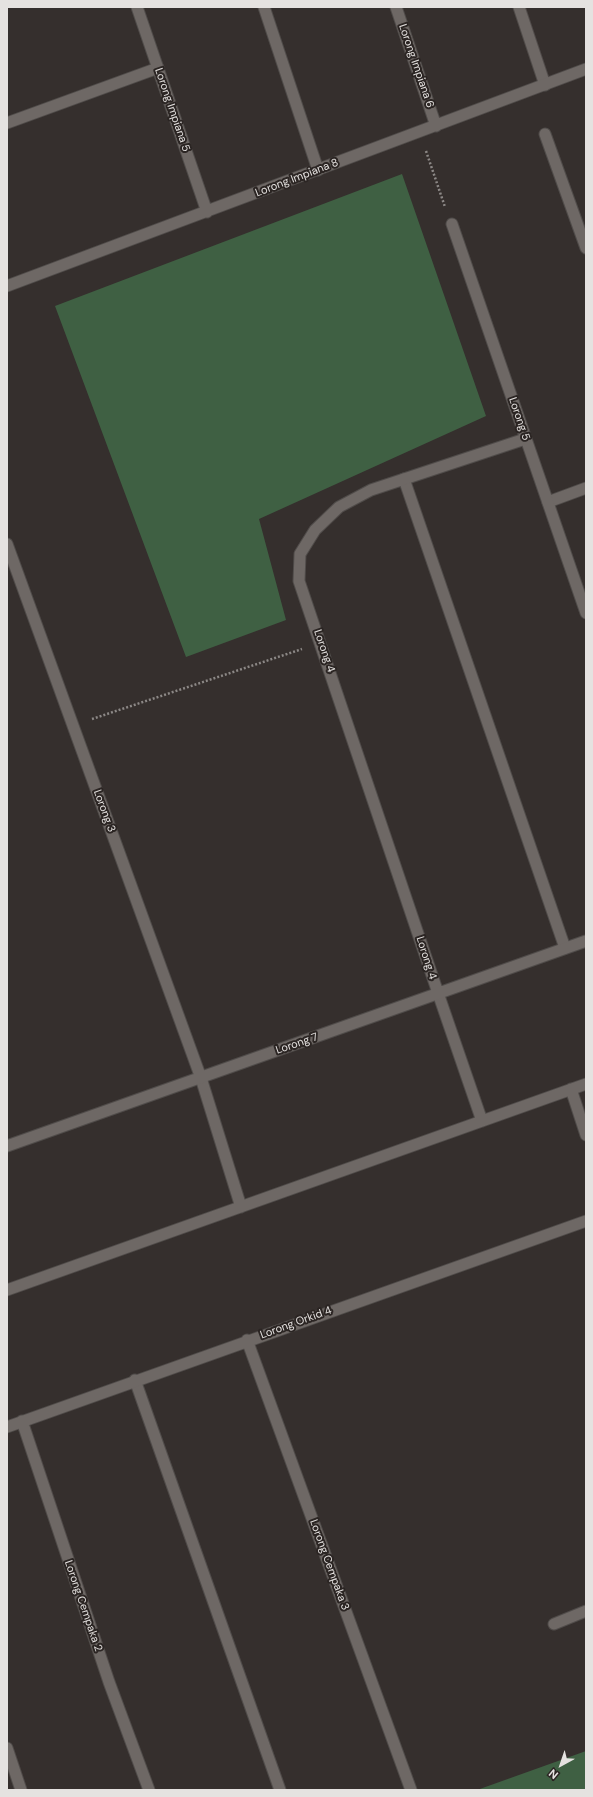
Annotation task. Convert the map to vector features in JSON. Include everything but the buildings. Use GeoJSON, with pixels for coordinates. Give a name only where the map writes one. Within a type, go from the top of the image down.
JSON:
{"type":"FeatureCollection","features":[{"type":"Feature","properties":{"kind":"street","name":"Lorong Impiana 5"},"geometry":{"type":"LineString","coordinates":[[137,7],[207,212]]}},
{"type":"Feature","properties":{"kind":"street"},"geometry":{"type":"LineString","coordinates":[[264,7],[318,170]]}},
{"type":"Feature","properties":{"kind":"street","name":"Lorong Impiana 6"},"geometry":{"type":"LineString","coordinates":[[396,7],[436,126]]}},
{"type":"Feature","properties":{"kind":"street"},"geometry":{"type":"LineString","coordinates":[[519,7],[545,85]]}},
{"type":"Feature","properties":{"kind":"street"},"geometry":{"type":"LineString","coordinates":[[7,123],[158,68]]}},
{"type":"Feature","properties":{"kind":"street","name":"Lorong Impiana 8"},"geometry":{"type":"LineString","coordinates":[[7,286],[586,69]]}},
{"type":"Feature","properties":{"kind":"street"},"geometry":{"type":"LineString","coordinates":[[545,134],[586,248]]}},
{"type":"Feature","properties":{"kind":"street","name":"Lorong 5"},"geometry":{"type":"LineString","coordinates":[[452,224],[586,613]]}},
{"type":"Feature","properties":{"kind":"street","name":"Lorong 4"},"geometry":{"type":"LineString","coordinates":[[482,1121],[299,581],[300,554],[315,530],[339,507],[371,490],[525,438]]}},
{"type":"Feature","properties":{"kind":"street"},"geometry":{"type":"LineString","coordinates":[[404,479],[565,948]]}},
{"type":"Feature","properties":{"kind":"street"},"geometry":{"type":"LineString","coordinates":[[548,502],[586,488]]}},
{"type":"Feature","properties":{"kind":"street","name":"Lorong 3"},"geometry":{"type":"LineString","coordinates":[[7,544],[201,1078],[240,1207]]}},
{"type":"Feature","properties":{"kind":"street","name":"Lorong 7"},"geometry":{"type":"LineString","coordinates":[[7,1146],[586,941]]}},
{"type":"Feature","properties":{"kind":"street"},"geometry":{"type":"LineString","coordinates":[[7,1290],[586,1084]]}},
{"type":"Feature","properties":{"kind":"street"},"geometry":{"type":"LineString","coordinates":[[571,1089],[586,1136]]}},
{"type":"Feature","properties":{"kind":"street","name":"Lorong Orkid 4"},"geometry":{"type":"LineString","coordinates":[[7,1427],[247,1340],[586,1221]]}},
{"type":"Feature","properties":{"kind":"street","name":"Lorong Cempaka 3"},"geometry":{"type":"LineString","coordinates":[[247,1340],[411,1790]]}},
{"type":"Feature","properties":{"kind":"street"},"geometry":{"type":"LineString","coordinates":[[135,1380],[280,1790]]}},
{"type":"Feature","properties":{"kind":"street","name":"Lorong Cempaka 2"},"geometry":{"type":"LineString","coordinates":[[22,1421],[109,1682],[149,1790]]}},
{"type":"Feature","properties":{"kind":"street"},"geometry":{"type":"LineString","coordinates":[[554,1624],[586,1612]]}},
{"type":"Feature","properties":{"kind":"street"},"geometry":{"type":"LineString","coordinates":[[7,1748],[21,1790]]}},
{"type":"Feature","properties":{"kind":"path"},"geometry":{"type":"LineString","coordinates":[[419,132],[452,224]]}},
{"type":"Feature","properties":{"kind":"path"},"geometry":{"type":"LineString","coordinates":[[73,725],[321,643]]}},
{"type":"Feature","properties":{"kind":"green space"},"geometry":{"type":"Polygon","coordinates":[[[402,174],[486,416],[259,519],[286,620],[186,657],[55,306],[402,174]]]}},
{"type":"Feature","properties":{"kind":"green space"},"geometry":{"type":"Polygon","coordinates":[[[586,1751],[586,1790],[477,1790],[586,1751]]]}}]}
